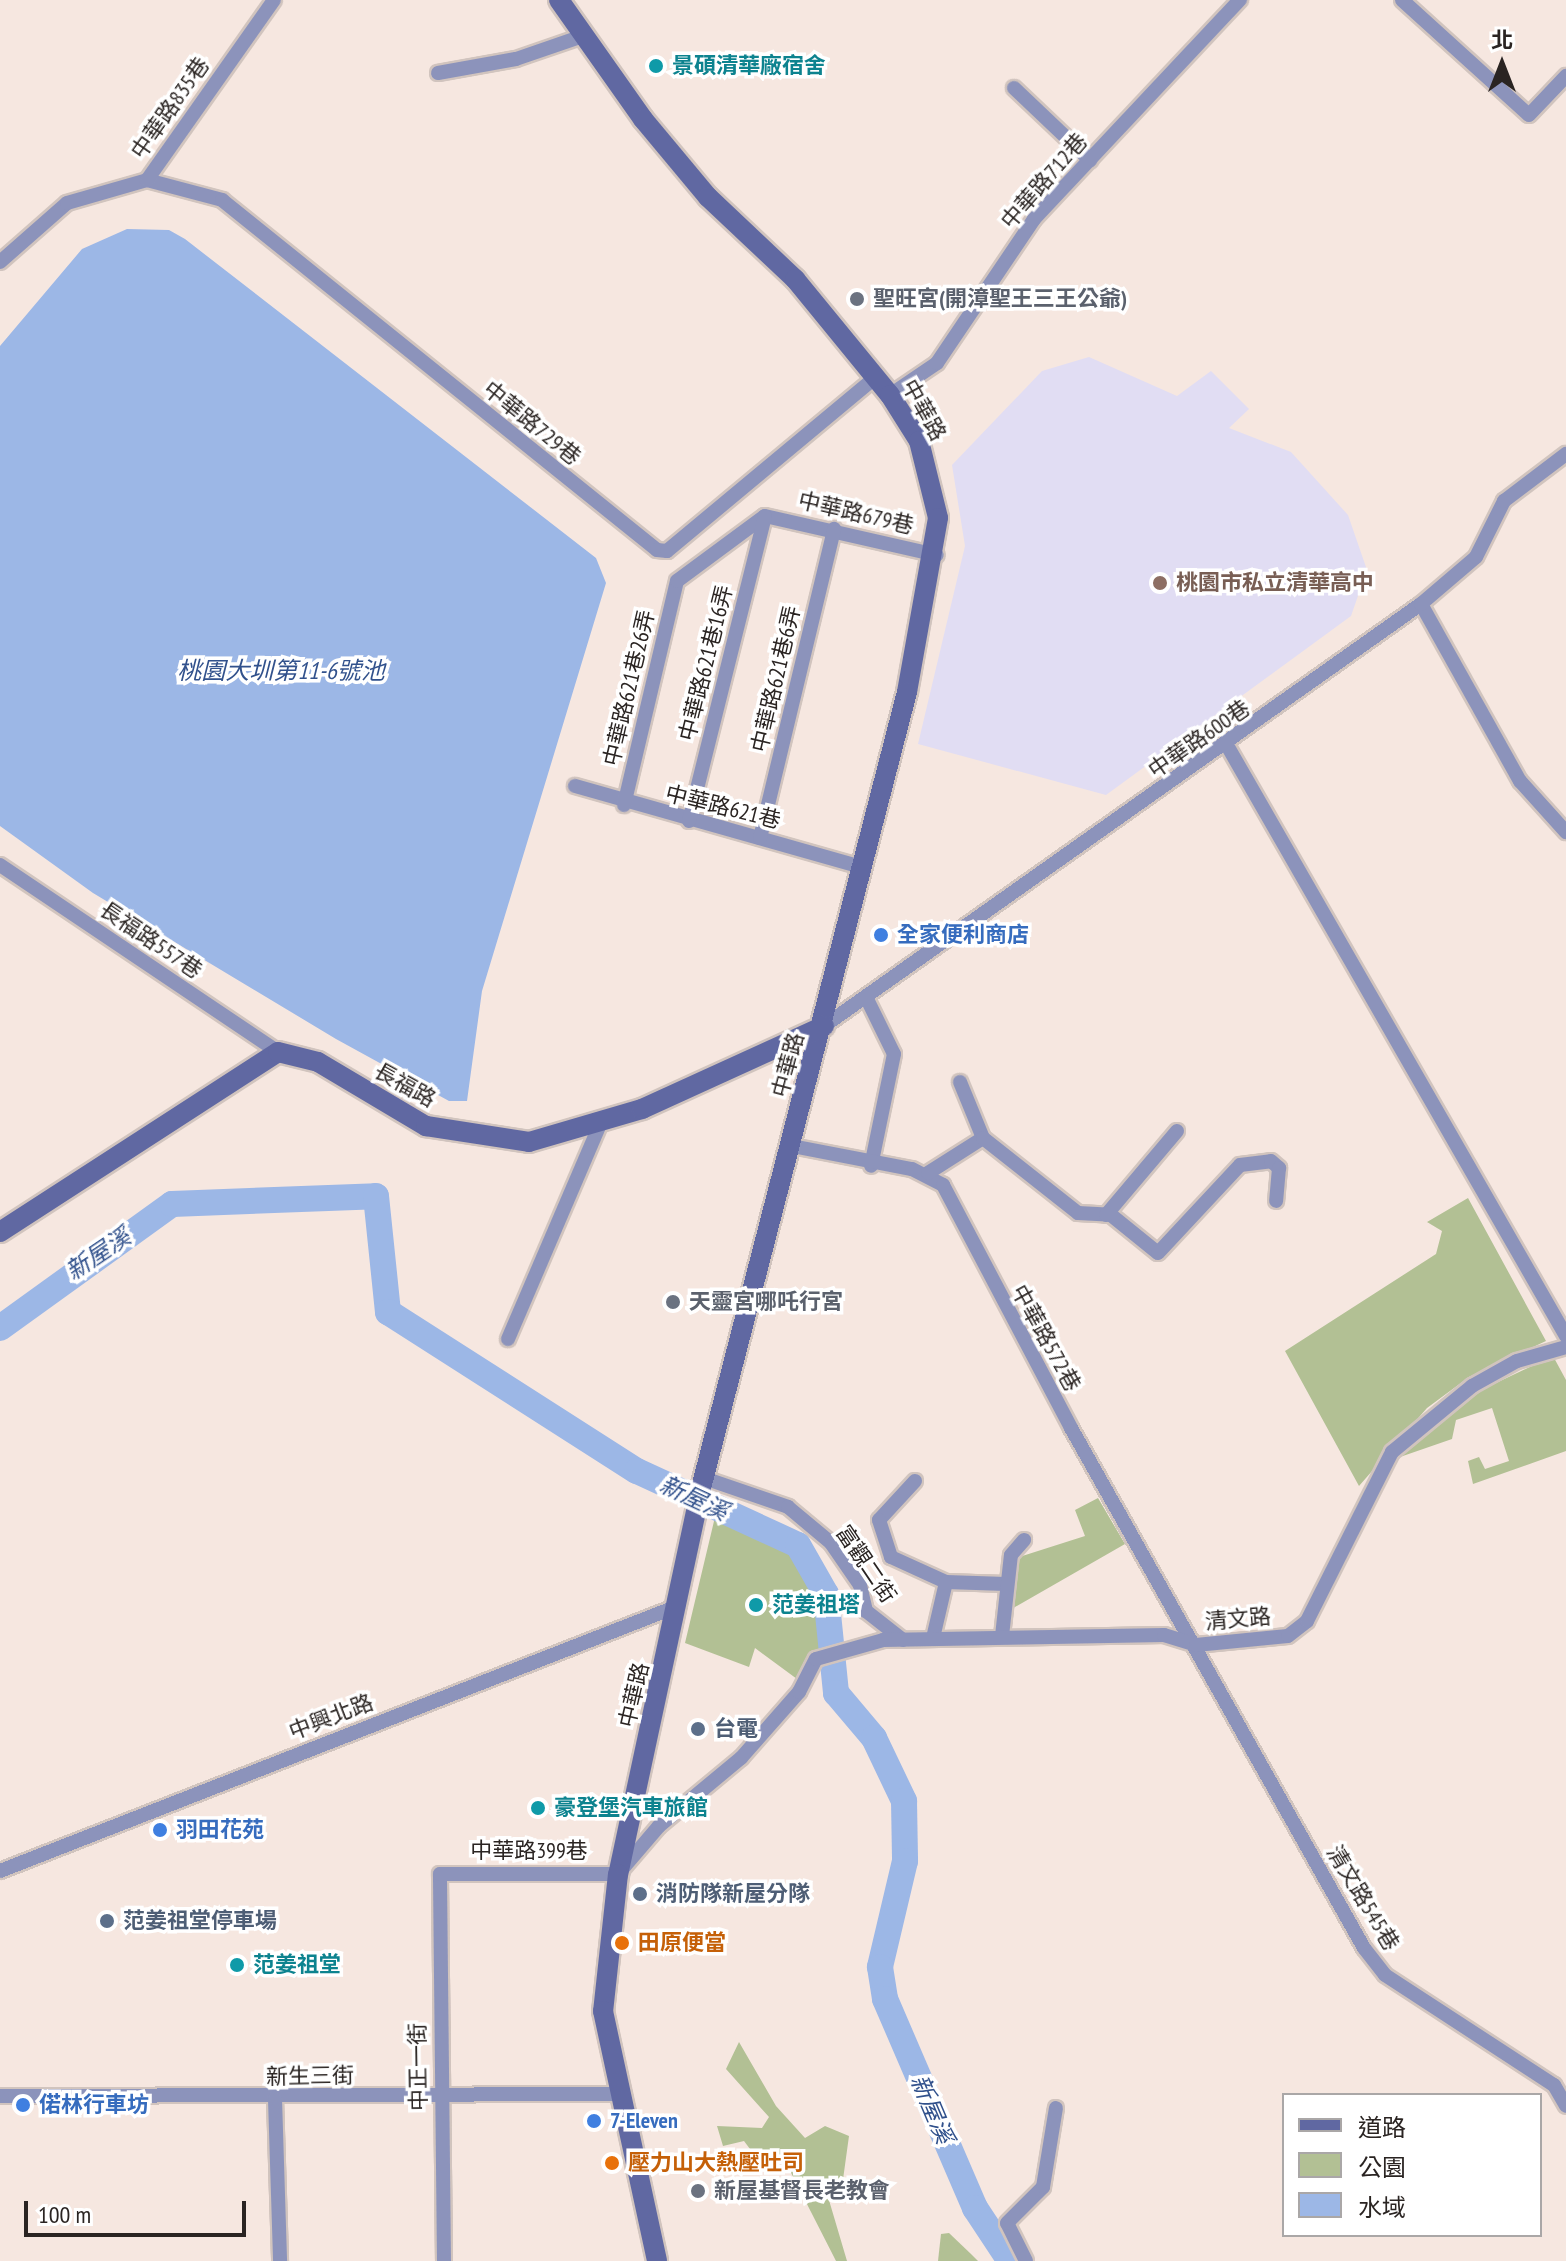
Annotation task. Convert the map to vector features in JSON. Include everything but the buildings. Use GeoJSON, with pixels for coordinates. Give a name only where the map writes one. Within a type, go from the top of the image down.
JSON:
{"type":"FeatureCollection","features":[{"type":"Feature","properties":{"kind":"main road","name":"中華路"},"geometry":{"type":"LineString","coordinates":[[559,0],[580,37],[708,197],[795,279],[890,395],[923,454],[938,518],[937,555],[824,1026],[703,1483],[618,1874],[603,2011],[657,2261]]}},
{"type":"Feature","properties":{"kind":"main road","name":"長福路"},"geometry":{"type":"LineString","coordinates":[[278,1052],[318,1062],[426,1126],[482,1140],[529,1142],[600,1124],[824,1026]]}},
{"type":"Feature","properties":{"kind":"main road"},"geometry":{"type":"LineString","coordinates":[[0,1232],[278,1052]]}},
{"type":"Feature","properties":{"kind":"street","name":"中華路835巷"},"geometry":{"type":"LineString","coordinates":[[0,262],[67,203],[147,180],[274,0]]}},
{"type":"Feature","properties":{"kind":"street","name":"中華路712巷"},"geometry":{"type":"LineString","coordinates":[[890,395],[937,363],[1034,219],[1240,0]]}},
{"type":"Feature","properties":{"kind":"street"},"geometry":{"type":"LineString","coordinates":[[1402,0],[1529,115],[1566,76]]}},
{"type":"Feature","properties":{"kind":"street"},"geometry":{"type":"LineString","coordinates":[[438,73],[516,59],[580,37]]}},
{"type":"Feature","properties":{"kind":"street"},"geometry":{"type":"LineString","coordinates":[[1014,88],[1090,160]]}},
{"type":"Feature","properties":{"kind":"street","name":"中華路729巷"},"geometry":{"type":"LineString","coordinates":[[147,180],[222,200],[657,550],[667,551],[876,377]]}},
{"type":"Feature","properties":{"kind":"street","name":"中華路600巷"},"geometry":{"type":"LineString","coordinates":[[824,1026],[1228,747],[1421,604],[1476,557],[1504,501],[1566,454]]}},
{"type":"Feature","properties":{"kind":"street","name":"中華路679巷"},"geometry":{"type":"LineString","coordinates":[[765,516],[834,529],[937,555]]}},
{"type":"Feature","properties":{"kind":"street","name":"中華路621巷26弄"},"geometry":{"type":"LineString","coordinates":[[624,805],[677,581],[765,516]]}},
{"type":"Feature","properties":{"kind":"street","name":"中華路621巷16弄"},"geometry":{"type":"LineString","coordinates":[[689,821],[765,516]]}},
{"type":"Feature","properties":{"kind":"street","name":"中華路621巷6弄"},"geometry":{"type":"LineString","coordinates":[[760,838],[834,529]]}},
{"type":"Feature","properties":{"kind":"street"},"geometry":{"type":"LineString","coordinates":[[1421,604],[1520,781],[1566,832]]}},
{"type":"Feature","properties":{"kind":"street"},"geometry":{"type":"LineString","coordinates":[[1228,747],[1566,1336]]}},
{"type":"Feature","properties":{"kind":"street","name":"中華路621巷"},"geometry":{"type":"LineString","coordinates":[[575,786],[624,805],[862,867]]}},
{"type":"Feature","properties":{"kind":"street","name":"長福路557巷"},"geometry":{"type":"LineString","coordinates":[[0,865],[278,1052]]}},
{"type":"Feature","properties":{"kind":"street"},"geometry":{"type":"LineString","coordinates":[[867,999],[894,1054],[871,1166]]}},
{"type":"Feature","properties":{"kind":"street"},"geometry":{"type":"LineString","coordinates":[[960,1082],[983,1138],[1078,1213],[1106,1215],[1158,1253],[1240,1165],[1271,1161],[1279,1168],[1276,1201]]}},
{"type":"Feature","properties":{"kind":"street"},"geometry":{"type":"LineString","coordinates":[[508,1339],[600,1124]]}},
{"type":"Feature","properties":{"kind":"street"},"geometry":{"type":"LineString","coordinates":[[1106,1215],[1177,1131]]}},
{"type":"Feature","properties":{"kind":"street"},"geometry":{"type":"LineString","coordinates":[[792,1146],[871,1166],[928,1173],[983,1138]]}},
{"type":"Feature","properties":{"kind":"street","name":"中華路572巷"},"geometry":{"type":"LineString","coordinates":[[928,1173],[943,1185],[1196,1645]]}},
{"type":"Feature","properties":{"kind":"street","name":"清文路"},"geometry":{"type":"LineString","coordinates":[[618,1874],[659,1826],[741,1758],[822,1658],[870,1644],[933,1638],[1164,1635],[1196,1645],[1275,1641],[1298,1628],[1392,1452],[1472,1386],[1517,1361],[1566,1347]]}},
{"type":"Feature","properties":{"kind":"street"},"geometry":{"type":"LineString","coordinates":[[915,1481],[888,1503],[879,1533],[891,1557],[946,1582],[1006,1584]]}},
{"type":"Feature","properties":{"kind":"street","name":"富觀二街"},"geometry":{"type":"LineString","coordinates":[[703,1483],[788,1507],[831,1543],[860,1585],[866,1611],[903,1640]]}},
{"type":"Feature","properties":{"kind":"street"},"geometry":{"type":"LineString","coordinates":[[1002,1636],[1011,1555],[1024,1540]]}},
{"type":"Feature","properties":{"kind":"street"},"geometry":{"type":"LineString","coordinates":[[933,1638],[946,1582]]}},
{"type":"Feature","properties":{"kind":"street","name":"中興北路"},"geometry":{"type":"LineString","coordinates":[[0,1871],[678,1606]]}},
{"type":"Feature","properties":{"kind":"street","name":"清文路545巷"},"geometry":{"type":"LineString","coordinates":[[1196,1645],[1385,1975],[1554,2085],[1566,2106]]}},
{"type":"Feature","properties":{"kind":"street","name":"中華路399巷"},"geometry":{"type":"LineString","coordinates":[[440,1874],[618,1874]]}},
{"type":"Feature","properties":{"kind":"street","name":"中正一街"},"geometry":{"type":"LineString","coordinates":[[440,1874],[444,2261]]}},
{"type":"Feature","properties":{"kind":"street","name":"新生三街"},"geometry":{"type":"LineString","coordinates":[[0,2096],[275,2099],[621,2094]]}},
{"type":"Feature","properties":{"kind":"street"},"geometry":{"type":"LineString","coordinates":[[275,2099],[280,2261]]}},
{"type":"Feature","properties":{"kind":"street"},"geometry":{"type":"LineString","coordinates":[[1026,2261],[1007,2223],[1043,2187],[1056,2108]]}},
{"type":"Feature","properties":{"kind":"shaded area","name":"桃園市私立清華高中"},"geometry":{"type":"Polygon","coordinates":[[[1089,357],[1177,396],[1211,371],[1249,409],[1229,428],[1291,452],[1348,515],[1367,570],[1351,616],[1106,795],[918,744],[965,546],[952,465],[1042,371],[1089,357]]]}},
{"type":"Feature","properties":{"kind":"green space"},"geometry":{"type":"Polygon","coordinates":[[[1468,1198],[1546,1341],[1469,1377],[1427,1408],[1359,1486],[1285,1351],[1436,1254],[1442,1231],[1427,1222],[1468,1198]]]}},
{"type":"Feature","properties":{"kind":"green space"},"geometry":{"type":"Polygon","coordinates":[[[1553,1356],[1566,1380],[1566,1451],[1473,1484],[1468,1461],[1479,1457],[1485,1469],[1509,1461],[1492,1408],[1456,1420],[1452,1439],[1400,1457],[1479,1391],[1553,1356]]]}},
{"type":"Feature","properties":{"kind":"green space"},"geometry":{"type":"Polygon","coordinates":[[[1098,1498],[1125,1544],[1008,1611],[1016,1558],[1085,1536],[1075,1510],[1098,1498]]]}},
{"type":"Feature","properties":{"kind":"green space"},"geometry":{"type":"Polygon","coordinates":[[[715,1517],[779,1540],[814,1571],[822,1651],[804,1662],[797,1679],[755,1648],[749,1667],[685,1643],[715,1517]]]}},
{"type":"Feature","properties":{"kind":"green space"},"geometry":{"type":"Polygon","coordinates":[[[739,2042],[776,2106],[805,2138],[825,2126],[849,2136],[841,2194],[826,2190],[847,2261],[836,2261],[785,2161],[759,2161],[744,2141],[723,2146],[717,2126],[762,2128],[769,2117],[726,2069],[739,2042]]]}},
{"type":"Feature","properties":{"kind":"green space"},"geometry":{"type":"Polygon","coordinates":[[[949,2233],[978,2261],[938,2261],[941,2234],[949,2233]]]}},
{"type":"Feature","properties":{"kind":"water","name":"桃園大圳第11-6號池"},"geometry":{"type":"Polygon","coordinates":[[[127,229],[169,230],[185,239],[596,558],[606,583],[482,991],[467,1101],[449,1101],[336,1039],[93,893],[0,826],[0,346],[82,249],[127,229]]]}},
{"type":"Feature","properties":{"kind":"waterway","name":"新屋溪"},"geometry":{"type":"LineString","coordinates":[[0,1328],[172,1204],[376,1196],[388,1312],[637,1471],[798,1545],[826,1594],[836,1693],[874,1738],[904,1801],[905,1861],[880,1967],[885,1999],[975,2208],[1010,2261]]}},
{"type":"Feature","properties":{"kind":"place","name":"景碩清華廠宿舍"},"geometry":{"type":"Point","coordinates":[656,66]}},
{"type":"Feature","properties":{"kind":"place","name":"聖旺宮(開漳聖王三王公爺)"},"geometry":{"type":"Point","coordinates":[857,299]}},
{"type":"Feature","properties":{"kind":"place","name":"桃園市私立清華高中"},"geometry":{"type":"Point","coordinates":[1160,583]}},
{"type":"Feature","properties":{"kind":"place","name":"全家便利商店"},"geometry":{"type":"Point","coordinates":[881,935]}},
{"type":"Feature","properties":{"kind":"place","name":"天靈宮哪吒行宮"},"geometry":{"type":"Point","coordinates":[673,1302]}},
{"type":"Feature","properties":{"kind":"place","name":"范姜祖塔"},"geometry":{"type":"Point","coordinates":[756,1605]}},
{"type":"Feature","properties":{"kind":"place","name":"台電"},"geometry":{"type":"Point","coordinates":[698,1729]}},
{"type":"Feature","properties":{"kind":"place","name":"豪登堡汽車旅館"},"geometry":{"type":"Point","coordinates":[538,1808]}},
{"type":"Feature","properties":{"kind":"place","name":"羽田花苑"},"geometry":{"type":"Point","coordinates":[160,1830]}},
{"type":"Feature","properties":{"kind":"place","name":"消防隊新屋分隊"},"geometry":{"type":"Point","coordinates":[640,1894]}},
{"type":"Feature","properties":{"kind":"place","name":"范姜祖堂停車場"},"geometry":{"type":"Point","coordinates":[107,1921]}},
{"type":"Feature","properties":{"kind":"place","name":"田原便當"},"geometry":{"type":"Point","coordinates":[622,1943]}},
{"type":"Feature","properties":{"kind":"place","name":"范姜祖堂"},"geometry":{"type":"Point","coordinates":[237,1965]}},
{"type":"Feature","properties":{"kind":"place","name":"偌林行車坊"},"geometry":{"type":"Point","coordinates":[23,2105]}},
{"type":"Feature","properties":{"kind":"place","name":"7-Eleven"},"geometry":{"type":"Point","coordinates":[594,2121]}},
{"type":"Feature","properties":{"kind":"place","name":"壓力山大熱壓吐司"},"geometry":{"type":"Point","coordinates":[612,2163]}},
{"type":"Feature","properties":{"kind":"place","name":"新屋基督長老教會"},"geometry":{"type":"Point","coordinates":[698,2191]}}]}
